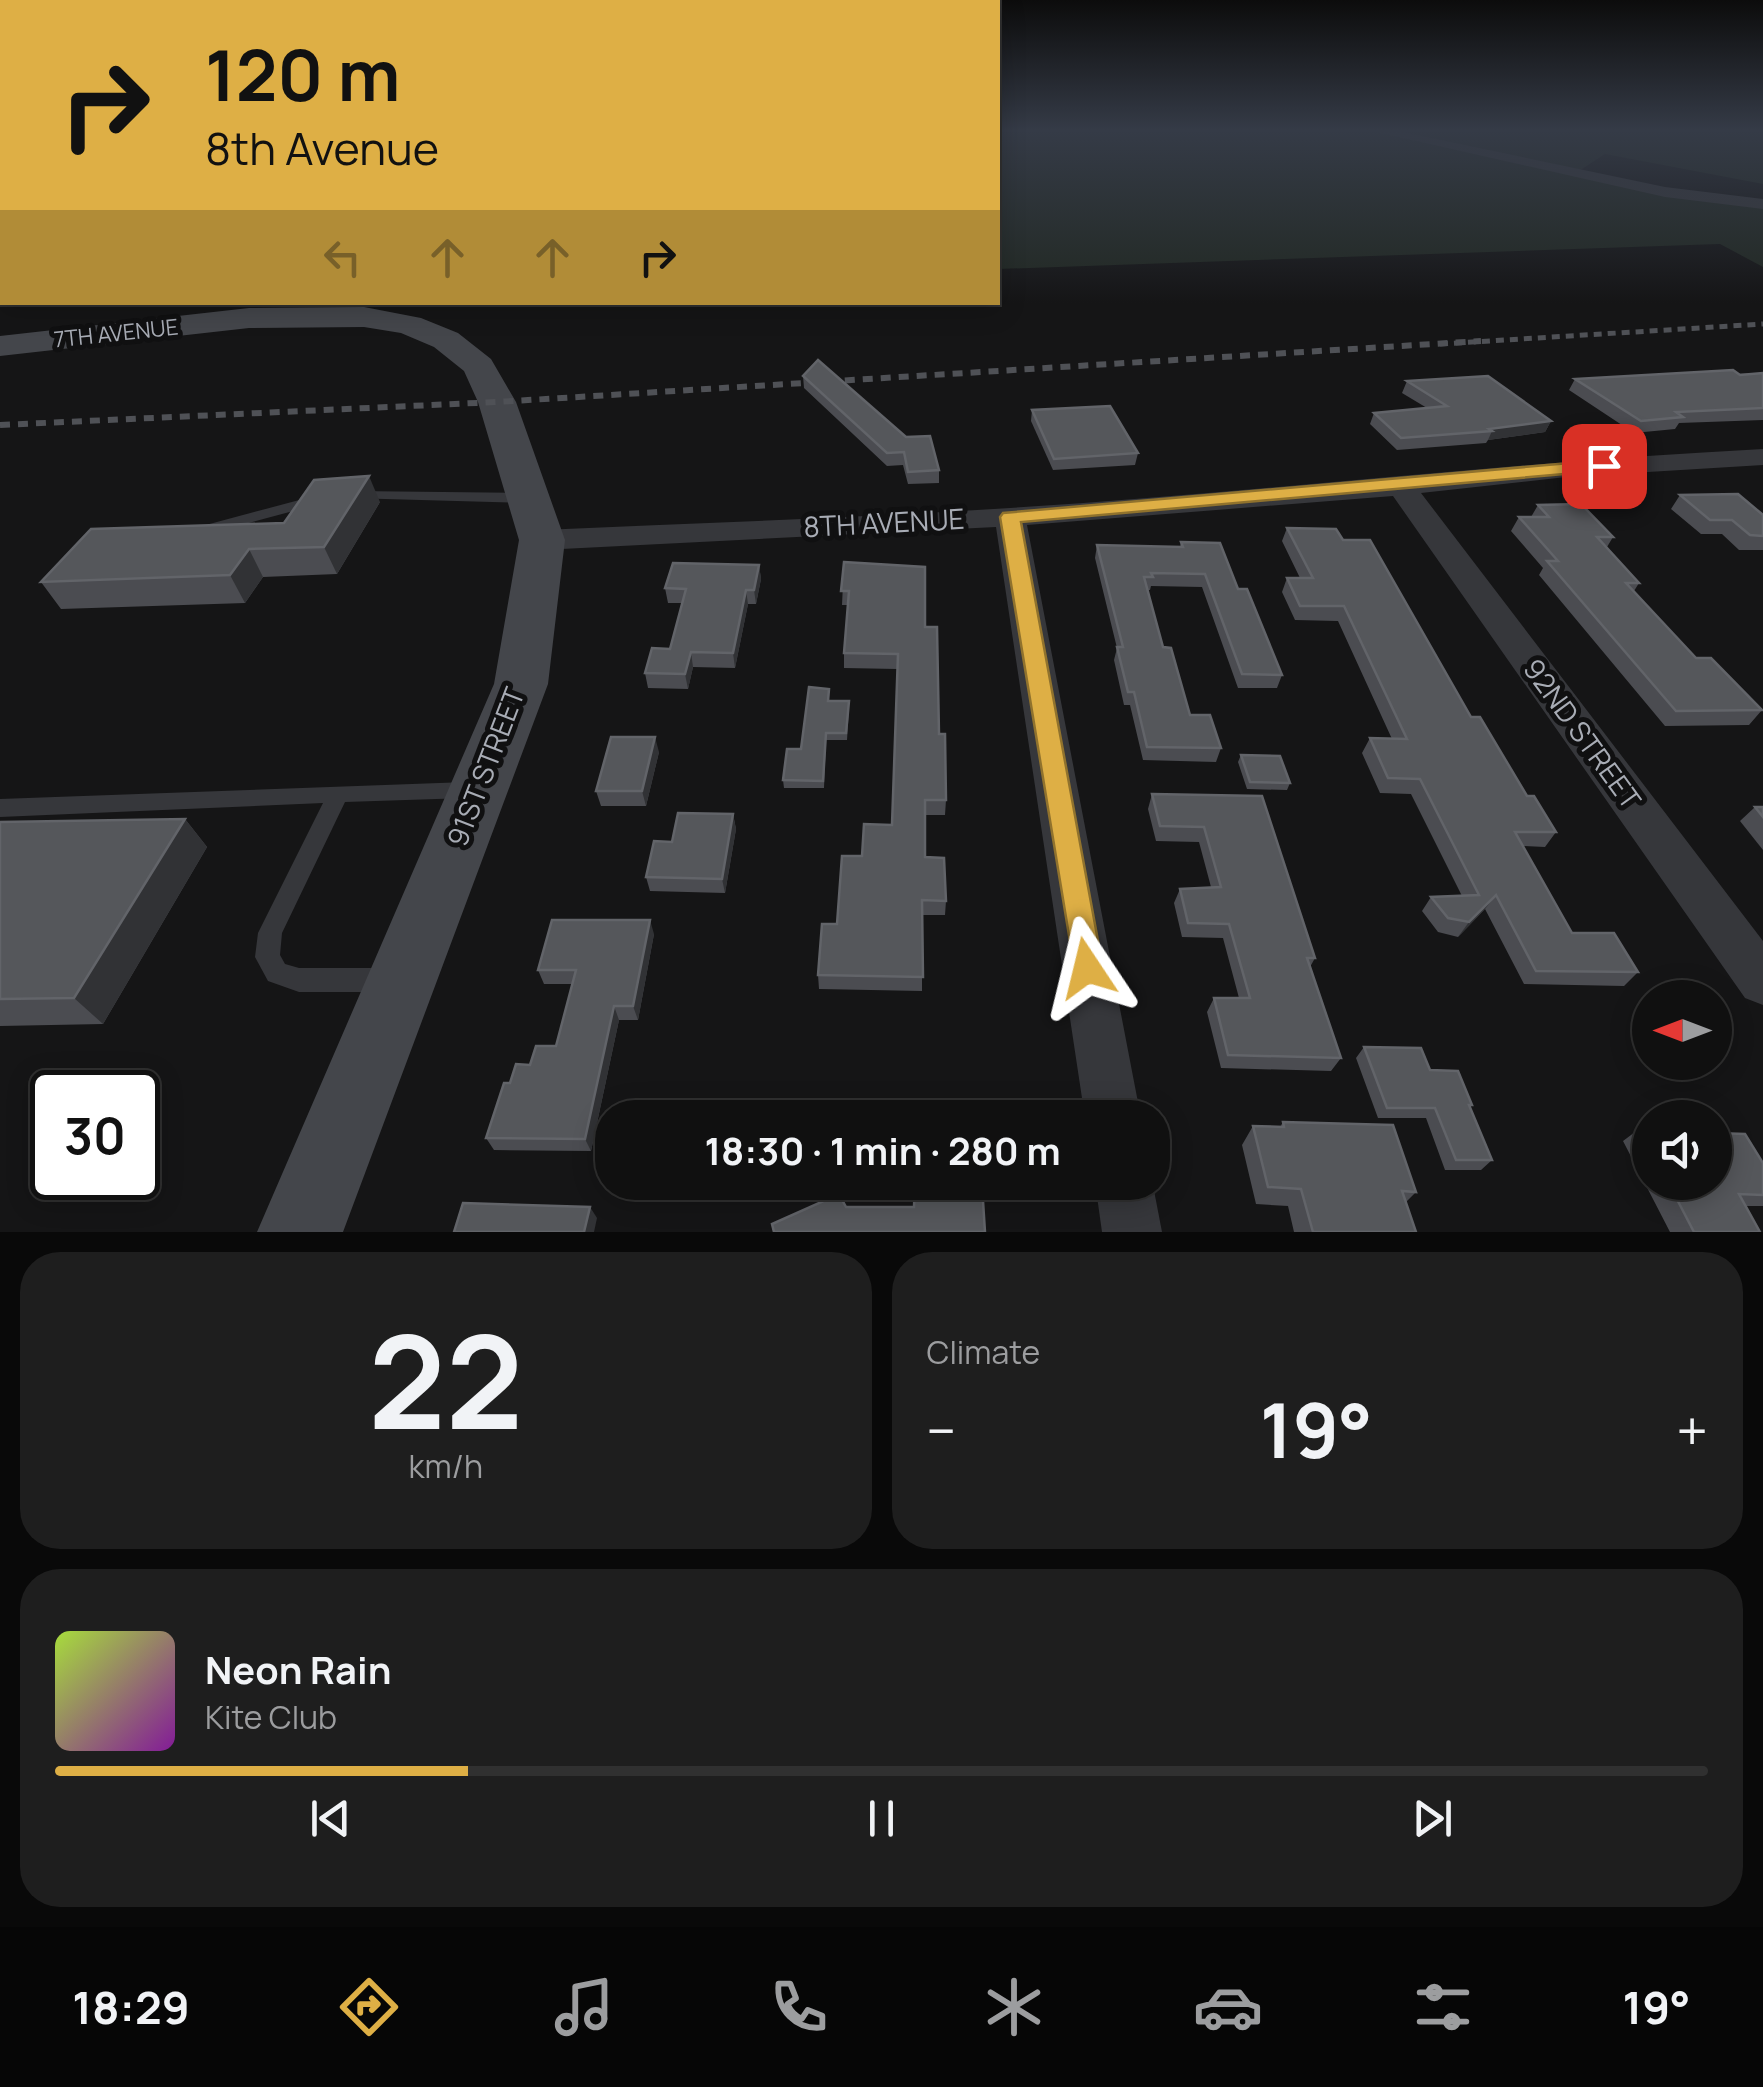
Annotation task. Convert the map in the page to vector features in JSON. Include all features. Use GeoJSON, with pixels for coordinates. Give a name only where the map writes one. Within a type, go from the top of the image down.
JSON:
{"type":"FeatureCollection","features":[{"type":"Feature","properties":{"kind":"street"},"geometry":{"type":"LineString","coordinates":[[1649,188],[1763,202]]}},
{"type":"Feature","properties":{"kind":"street","name":"7TH AVENUE"},"geometry":{"type":"LineString","coordinates":[[0,346],[292,315]]}},
{"type":"Feature","properties":{"kind":"street","name":"91ST STREET"},"geometry":{"type":"LineString","coordinates":[[292,315],[364,318],[409,325],[457,349],[479,366],[488,379],[535,518],[521,684],[300,1232]]}},
{"type":"Feature","properties":{"kind":"street","name":"8TH AVENUE"},"geometry":{"type":"LineString","coordinates":[[535,518],[1010,517],[1401,486],[1566,468],[1760,459]]}},
{"type":"Feature","properties":{"kind":"street","name":"92ND STREET"},"geometry":{"type":"LineString","coordinates":[[1401,486],[1763,981]]}},
{"type":"Feature","properties":{"kind":"street"},"geometry":{"type":"LineString","coordinates":[[1010,517],[1110,1100]]}},
{"type":"Feature","properties":{"kind":"street"},"geometry":{"type":"LineString","coordinates":[[1127,1200],[1132,1232]]}},
{"type":"Feature","properties":{"kind":"lane"},"geometry":{"type":"LineString","coordinates":[[196,531],[313,500],[362,494],[535,518]]}},
{"type":"Feature","properties":{"kind":"lane"},"geometry":{"type":"LineString","coordinates":[[0,808],[478,790]]}},
{"type":"Feature","properties":{"kind":"lane"},"geometry":{"type":"LineString","coordinates":[[338,794],[270,933],[268,957],[277,972],[299,980],[401,980]]}},
{"type":"Feature","properties":{"kind":"shaded area"},"geometry":{"type":"Polygon","coordinates":[[[1000,188],[1664,188],[1763,206],[1763,267],[1720,244],[1000,269],[1000,188]]]}},
{"type":"Feature","properties":{"kind":"building"},"geometry":{"type":"Polygon","coordinates":[[[818,360],[906,437],[930,436],[939,470],[908,472],[904,452],[887,453],[803,376],[818,360]]]}},
{"type":"Feature","properties":{"kind":"building"},"geometry":{"type":"Polygon","coordinates":[[[1733,370],[1740,375],[1763,373],[1763,408],[1676,412],[1683,417],[1641,421],[1575,379],[1733,370]]]}},
{"type":"Feature","properties":{"kind":"building"},"geometry":{"type":"Polygon","coordinates":[[[1488,376],[1551,421],[1489,429],[1492,431],[1401,438],[1374,413],[1447,406],[1407,381],[1488,376]]]}},
{"type":"Feature","properties":{"kind":"building"},"geometry":{"type":"Polygon","coordinates":[[[1110,406],[1138,453],[1054,459],[1032,410],[1110,406]]]}},
{"type":"Feature","properties":{"kind":"building"},"geometry":{"type":"Polygon","coordinates":[[[369,476],[324,547],[249,549],[230,575],[41,582],[91,529],[284,523],[314,480],[369,476]]]}},
{"type":"Feature","properties":{"kind":"building"},"geometry":{"type":"Polygon","coordinates":[[[1738,494],[1763,515],[1763,536],[1750,535],[1732,520],[1710,520],[1680,495],[1738,494]]]}},
{"type":"Feature","properties":{"kind":"building"},"geometry":{"type":"Polygon","coordinates":[[[1581,504],[1613,537],[1597,537],[1639,583],[1626,583],[1696,658],[1711,658],[1762,710],[1676,711],[1547,561],[1558,561],[1519,517],[1549,517],[1538,505],[1581,504]]]}},
{"type":"Feature","properties":{"kind":"building"},"geometry":{"type":"Polygon","coordinates":[[[1287,528],[1336,529],[1343,540],[1370,540],[1471,717],[1480,717],[1527,796],[1534,796],[1556,832],[1515,832],[1572,933],[1614,933],[1638,972],[1536,971],[1496,895],[1469,922],[1448,918],[1431,897],[1479,895],[1420,779],[1388,778],[1370,738],[1407,739],[1344,606],[1300,606],[1287,578],[1313,578],[1287,528]]]}},
{"type":"Feature","properties":{"kind":"building"},"geometry":{"type":"Polygon","coordinates":[[[1181,542],[1220,543],[1238,589],[1247,589],[1282,675],[1242,674],[1205,574],[1151,573],[1153,577],[1144,577],[1163,647],[1171,648],[1190,715],[1210,715],[1221,748],[1147,747],[1134,692],[1128,692],[1117,647],[1123,647],[1097,545],[1183,547],[1181,542]]]}},
{"type":"Feature","properties":{"kind":"building"},"geometry":{"type":"Polygon","coordinates":[[[844,562],[925,567],[925,627],[937,627],[939,734],[945,734],[946,800],[925,800],[925,857],[944,858],[946,901],[922,900],[923,977],[818,975],[822,924],[837,924],[842,856],[862,856],[864,824],[892,825],[898,654],[844,653],[849,591],[841,591],[844,562]]]}},
{"type":"Feature","properties":{"kind":"building"},"geometry":{"type":"Polygon","coordinates":[[[673,563],[759,565],[754,590],[746,590],[733,653],[691,652],[685,674],[645,673],[652,648],[670,649],[686,589],[665,588],[673,563]]]}},
{"type":"Feature","properties":{"kind":"building"},"geometry":{"type":"Polygon","coordinates":[[[809,687],[829,689],[828,701],[849,701],[846,733],[826,733],[823,781],[783,780],[787,749],[801,749],[809,687]]]}},
{"type":"Feature","properties":{"kind":"building"},"geometry":{"type":"Polygon","coordinates":[[[611,737],[655,737],[642,791],[596,791],[611,737]]]}},
{"type":"Feature","properties":{"kind":"building"},"geometry":{"type":"Polygon","coordinates":[[[1241,755],[1280,756],[1290,783],[1250,782],[1241,755]]]}},
{"type":"Feature","properties":{"kind":"building"},"geometry":{"type":"Polygon","coordinates":[[[1152,794],[1262,796],[1315,958],[1307,958],[1341,1058],[1228,1055],[1214,998],[1250,998],[1229,924],[1188,923],[1180,889],[1221,887],[1204,827],[1160,826],[1152,794]]]}},
{"type":"Feature","properties":{"kind":"building"},"geometry":{"type":"Polygon","coordinates":[[[678,813],[733,814],[722,879],[646,877],[654,841],[672,842],[678,813]]]}},
{"type":"Feature","properties":{"kind":"building"},"geometry":{"type":"Polygon","coordinates":[[[185,819],[74,998],[0,999],[0,822],[185,819]]]}},
{"type":"Feature","properties":{"kind":"building"},"geometry":{"type":"Polygon","coordinates":[[[552,920],[650,920],[633,1006],[614,1006],[585,1139],[486,1138],[504,1083],[510,1083],[516,1064],[530,1065],[536,1046],[556,1046],[576,970],[538,970],[552,920]]]}},
{"type":"Feature","properties":{"kind":"building"},"geometry":{"type":"Polygon","coordinates":[[[1364,1047],[1421,1048],[1430,1070],[1458,1071],[1492,1160],[1456,1160],[1435,1108],[1387,1108],[1364,1047]]]}},
{"type":"Feature","properties":{"kind":"building"},"geometry":{"type":"Polygon","coordinates":[[[1283,1122],[1393,1125],[1416,1192],[1402,1191],[1416,1232],[1313,1232],[1301,1189],[1268,1187],[1253,1126],[1284,1127],[1283,1122]]]}},
{"type":"Feature","properties":{"kind":"building"},"geometry":{"type":"Polygon","coordinates":[[[1732,1134],[1745,1134],[1763,1163],[1763,1195],[1739,1194],[1760,1232],[1694,1232],[1677,1200],[1732,1200],[1732,1134]]]}},
{"type":"Feature","properties":{"kind":"building"},"geometry":{"type":"Polygon","coordinates":[[[826,1200],[842,1200],[846,1207],[914,1207],[914,1200],[983,1200],[985,1232],[774,1232],[772,1224],[826,1200]]]}},
{"type":"Feature","properties":{"kind":"building"},"geometry":{"type":"Polygon","coordinates":[[[463,1203],[590,1207],[584,1232],[454,1232],[463,1203]]]}},
{"type":"Feature","properties":{"kind":"railway"},"geometry":{"type":"LineString","coordinates":[[1440,344],[1763,324]]}},
{"type":"Feature","properties":{"kind":"railway"},"geometry":{"type":"LineString","coordinates":[[0,425],[497,402],[1481,341]]}},
{"type":"Feature","properties":{"kind":"route"},"geometry":{"type":"LineString","coordinates":[[1087,968],[1010,517],[1604,466]]}}]}
